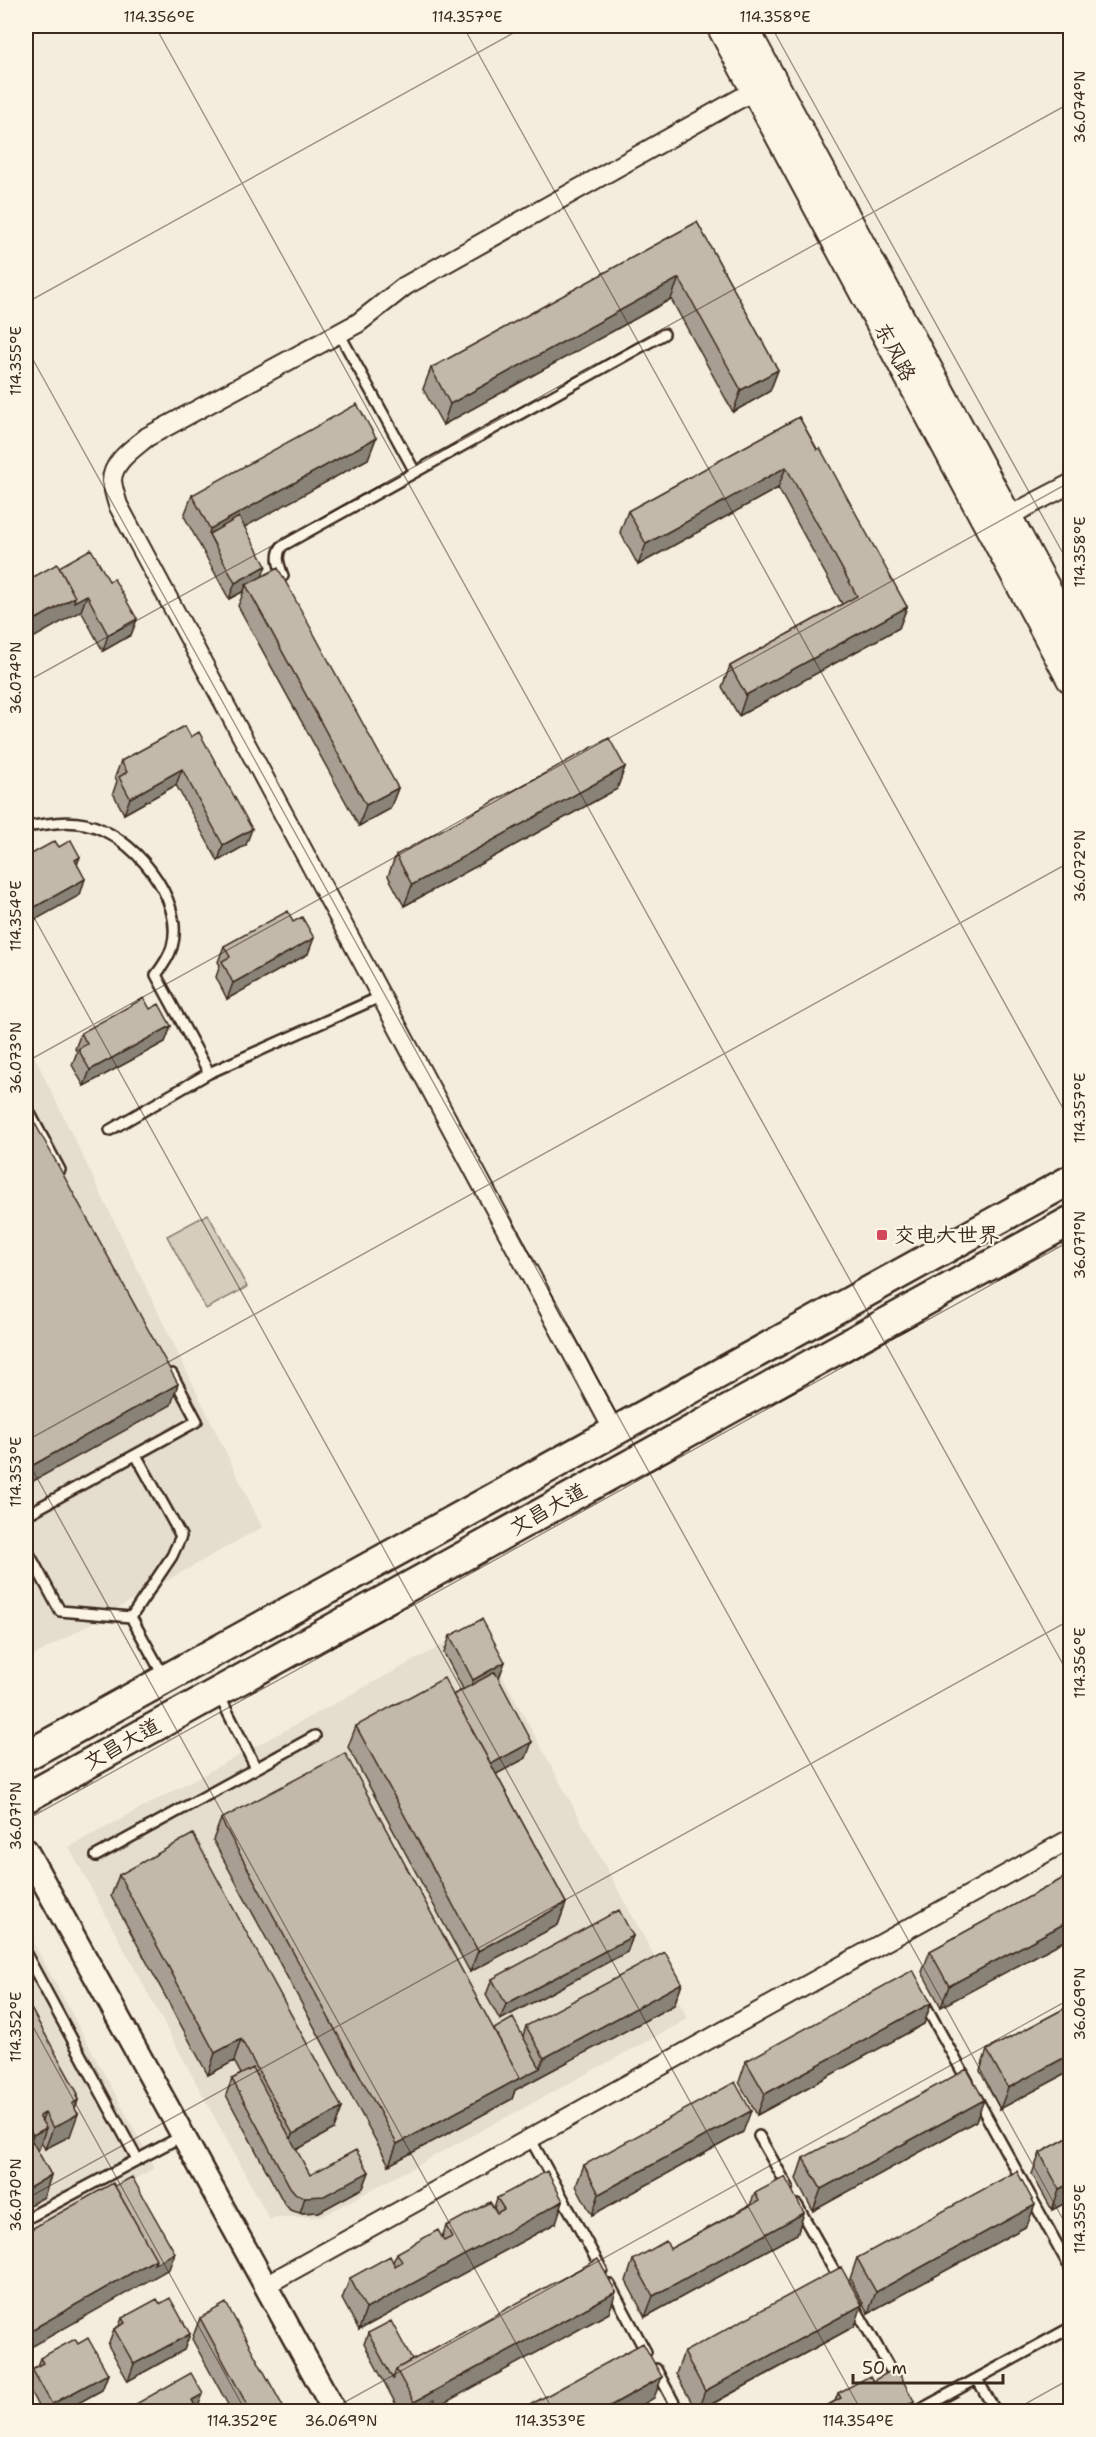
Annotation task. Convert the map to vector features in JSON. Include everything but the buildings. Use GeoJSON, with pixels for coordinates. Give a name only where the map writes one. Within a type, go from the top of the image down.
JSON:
{"type":"FeatureCollection","features":[{"type":"Feature","properties":{"kind":"main road","name":"东风路"},"geometry":{"type":"LineString","coordinates":[[720,26],[1071,679]]}},
{"type":"Feature","properties":{"kind":"main road","name":"东风路"},"geometry":{"type":"LineString","coordinates":[[744,26],[1071,630]]}},
{"type":"Feature","properties":{"kind":"main road","name":"文昌大道"},"geometry":{"type":"LineString","coordinates":[[26,1756],[1071,1180]]}},
{"type":"Feature","properties":{"kind":"main road","name":"文昌大道"},"geometry":{"type":"LineString","coordinates":[[26,1798],[1071,1221]]}},
{"type":"Feature","properties":{"kind":"street"},"geometry":{"type":"LineString","coordinates":[[614,1431],[118,505],[112,480],[116,467],[147,437],[358,323],[405,286],[755,90]]}},
{"type":"Feature","properties":{"kind":"street"},"geometry":{"type":"LineString","coordinates":[[1009,516],[1071,484]]}},
{"type":"Feature","properties":{"kind":"street"},"geometry":{"type":"LineString","coordinates":[[266,2285],[1071,1839]]}},
{"type":"Feature","properties":{"kind":"street"},"geometry":{"type":"LineString","coordinates":[[26,1850],[335,2412]]}},
{"type":"Feature","properties":{"kind":"lane"},"geometry":{"type":"LineString","coordinates":[[339,333],[415,472]]}},
{"type":"Feature","properties":{"kind":"lane"},"geometry":{"type":"LineString","coordinates":[[283,576],[278,562],[278,552],[282,546],[664,334]]}},
{"type":"Feature","properties":{"kind":"lane"},"geometry":{"type":"LineString","coordinates":[[26,827],[66,822],[87,824],[116,837],[135,851],[151,870],[165,894],[172,920],[172,946],[156,975],[210,1073]]}},
{"type":"Feature","properties":{"kind":"lane"},"geometry":{"type":"LineString","coordinates":[[110,1130],[210,1073],[380,997]]}},
{"type":"Feature","properties":{"kind":"lane"},"geometry":{"type":"LineString","coordinates":[[26,1106],[66,1180]]}},
{"type":"Feature","properties":{"kind":"lane"},"geometry":{"type":"LineString","coordinates":[[26,1515],[197,1421],[169,1369]]}},
{"type":"Feature","properties":{"kind":"lane"},"geometry":{"type":"LineString","coordinates":[[131,1617],[172,1556],[181,1536],[136,1455]]}},
{"type":"Feature","properties":{"kind":"lane"},"geometry":{"type":"LineString","coordinates":[[26,1548],[60,1611],[131,1617]]}},
{"type":"Feature","properties":{"kind":"lane"},"geometry":{"type":"LineString","coordinates":[[131,1617],[165,1679]]}},
{"type":"Feature","properties":{"kind":"lane"},"geometry":{"type":"LineString","coordinates":[[217,1692],[256,1768]]}},
{"type":"Feature","properties":{"kind":"lane"},"geometry":{"type":"LineString","coordinates":[[96,1856],[315,1736]]}},
{"type":"Feature","properties":{"kind":"lane"},"geometry":{"type":"LineString","coordinates":[[26,1954],[137,2159]]}},
{"type":"Feature","properties":{"kind":"lane"},"geometry":{"type":"LineString","coordinates":[[918,1993],[1071,2268]]}},
{"type":"Feature","properties":{"kind":"lane"},"geometry":{"type":"LineString","coordinates":[[26,2219],[183,2135]]}},
{"type":"Feature","properties":{"kind":"lane"},"geometry":{"type":"LineString","coordinates":[[759,2136],[845,2289]]}},
{"type":"Feature","properties":{"kind":"lane"},"geometry":{"type":"LineString","coordinates":[[530,2138],[679,2412]]}},
{"type":"Feature","properties":{"kind":"lane"},"geometry":{"type":"LineString","coordinates":[[851,2299],[903,2391]]}},
{"type":"Feature","properties":{"kind":"lane"},"geometry":{"type":"LineString","coordinates":[[908,2401],[915,2412],[1071,2328]]}},
{"type":"Feature","properties":{"kind":"lane"},"geometry":{"type":"LineString","coordinates":[[977,2379],[996,2412]]}},
{"type":"Feature","properties":{"kind":"shaded area"},"geometry":{"type":"Polygon","coordinates":[[[26,1039],[262,1527],[26,1660],[26,1039]]]}},
{"type":"Feature","properties":{"kind":"shaded area"},"geometry":{"type":"Polygon","coordinates":[[[208,1214],[247,1287],[206,1309],[167,1236],[208,1214]]]}},
{"type":"Feature","properties":{"kind":"shaded area"},"geometry":{"type":"Polygon","coordinates":[[[476,1627],[688,2019],[321,2217],[275,2217],[270,2220],[69,1847],[476,1627]]]}},
{"type":"Feature","properties":{"kind":"shaded area"},"geometry":{"type":"Polygon","coordinates":[[[26,1929],[155,2168],[26,2237],[26,1929]]]}},
{"type":"Feature","properties":{"kind":"place","name":"交电大世界"},"geometry":{"type":"Point","coordinates":[882,1235]}}]}
